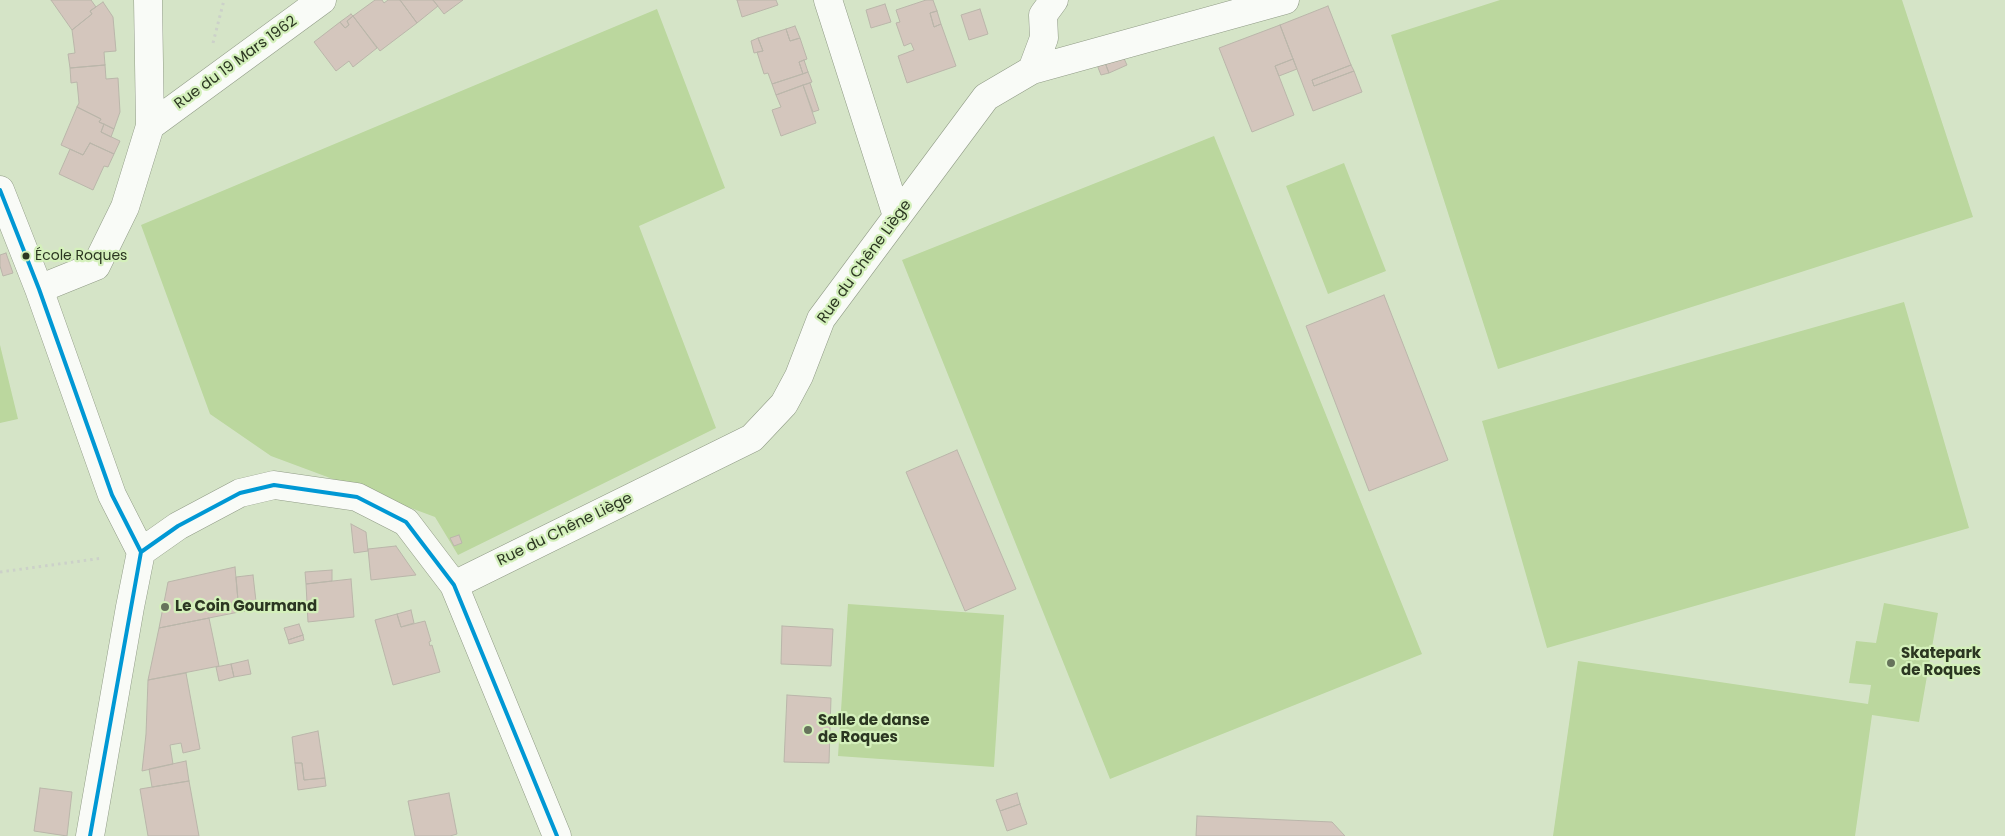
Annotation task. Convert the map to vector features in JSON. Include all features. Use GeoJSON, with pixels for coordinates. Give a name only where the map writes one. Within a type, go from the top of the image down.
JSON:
{"type":"FeatureCollection","features":[{"type":"Feature","properties":{"kind":"street"},"geometry":{"type":"LineString","coordinates":[[39,289],[96,266],[124,206],[150,126],[148,0]]}},
{"type":"Feature","properties":{"kind":"street","name":"Rue du 19 Mars 1962"},"geometry":{"type":"LineString","coordinates":[[150,126],[322,0]]}},
{"type":"Feature","properties":{"kind":"street"},"geometry":{"type":"LineString","coordinates":[[828,0],[898,216]]}},
{"type":"Feature","properties":{"kind":"street"},"geometry":{"type":"LineString","coordinates":[[1032,70],[1044,38],[1043,16],[1054,0]]}},
{"type":"Feature","properties":{"kind":"street","name":"Rue du Chêne Liège"},"geometry":{"type":"LineString","coordinates":[[454,585],[752,438],[784,404],[799,376],[820,318],[986,97],[1032,70],[1285,0]]}},
{"type":"Feature","properties":{"kind":"street"},"geometry":{"type":"LineString","coordinates":[[0,190],[39,289],[112,495],[141,552],[90,836]]}},
{"type":"Feature","properties":{"kind":"street"},"geometry":{"type":"LineString","coordinates":[[141,552],[178,526],[240,493],[274,485],[357,497],[406,522],[454,585],[557,836]]}},
{"type":"Feature","properties":{"kind":"path"},"geometry":{"type":"LineString","coordinates":[[0,572],[103,558]]}},
{"type":"Feature","properties":{"kind":"green space"},"geometry":{"type":"Polygon","coordinates":[[[1500,0],[1902,0],[1973,217],[1498,369],[1391,35],[1500,0]]]}},
{"type":"Feature","properties":{"kind":"green space"},"geometry":{"type":"Polygon","coordinates":[[[657,9],[725,188],[639,226],[716,428],[458,555],[435,517],[271,456],[210,414],[141,225],[657,9]]]}},
{"type":"Feature","properties":{"kind":"green space"},"geometry":{"type":"Polygon","coordinates":[[[1214,136],[1422,654],[1110,779],[902,260],[1214,136]]]}},
{"type":"Feature","properties":{"kind":"green space"},"geometry":{"type":"Polygon","coordinates":[[[1344,163],[1386,271],[1328,294],[1286,186],[1344,163]]]}},
{"type":"Feature","properties":{"kind":"green space"},"geometry":{"type":"Polygon","coordinates":[[[1904,302],[1969,528],[1547,648],[1482,421],[1904,302]]]}},
{"type":"Feature","properties":{"kind":"green space"},"geometry":{"type":"Polygon","coordinates":[[[0,345],[18,419],[0,423],[0,345]]]}},
{"type":"Feature","properties":{"kind":"green space"},"geometry":{"type":"Polygon","coordinates":[[[1884,603],[1938,613],[1919,722],[1872,715],[1855,836],[1553,836],[1578,661],[1868,704],[1871,685],[1849,683],[1856,641],[1876,643],[1884,603]]]}},
{"type":"Feature","properties":{"kind":"green space"},"geometry":{"type":"Polygon","coordinates":[[[848,604],[1004,615],[994,767],[838,756],[848,604]]]}},
{"type":"Feature","properties":{"kind":"building"},"geometry":{"type":"Polygon","coordinates":[[[51,0],[91,0],[96,7],[90,11],[92,14],[72,30],[51,0]]]}},
{"type":"Feature","properties":{"kind":"building"},"geometry":{"type":"Polygon","coordinates":[[[375,0],[382,0],[384,3],[388,0],[400,0],[417,23],[380,51],[353,16],[375,0]]]}},
{"type":"Feature","properties":{"kind":"building"},"geometry":{"type":"Polygon","coordinates":[[[400,0],[433,0],[438,6],[417,23],[400,0]]]}},
{"type":"Feature","properties":{"kind":"building"},"geometry":{"type":"Polygon","coordinates":[[[433,0],[463,0],[444,14],[433,0]]]}},
{"type":"Feature","properties":{"kind":"building"},"geometry":{"type":"Polygon","coordinates":[[[737,0],[776,0],[778,5],[742,17],[737,0]]]}},
{"type":"Feature","properties":{"kind":"building"},"geometry":{"type":"Polygon","coordinates":[[[926,0],[933,0],[937,11],[930,13],[934,27],[941,24],[956,66],[907,83],[898,56],[914,50],[911,43],[904,46],[896,23],[900,22],[896,10],[926,0]]]}},
{"type":"Feature","properties":{"kind":"building"},"geometry":{"type":"Polygon","coordinates":[[[103,2],[113,17],[116,51],[104,52],[105,65],[70,68],[68,54],[75,53],[72,30],[92,14],[90,11],[103,2]]]}},
{"type":"Feature","properties":{"kind":"building"},"geometry":{"type":"Polygon","coordinates":[[[885,4],[891,22],[871,28],[866,10],[885,4]]]}},
{"type":"Feature","properties":{"kind":"building"},"geometry":{"type":"Polygon","coordinates":[[[1328,6],[1351,65],[1312,80],[1314,86],[1354,71],[1362,92],[1313,111],[1280,25],[1328,6]]]}},
{"type":"Feature","properties":{"kind":"building"},"geometry":{"type":"Polygon","coordinates":[[[980,9],[988,34],[969,40],[961,15],[980,9]]]}},
{"type":"Feature","properties":{"kind":"building"},"geometry":{"type":"Polygon","coordinates":[[[937,11],[941,24],[934,27],[930,13],[937,11]]]}},
{"type":"Feature","properties":{"kind":"building"},"geometry":{"type":"Polygon","coordinates":[[[351,14],[353,16],[347,21],[349,25],[345,28],[340,22],[351,14]]]}},
{"type":"Feature","properties":{"kind":"building"},"geometry":{"type":"Polygon","coordinates":[[[353,16],[377,48],[353,67],[349,61],[336,71],[314,42],[340,22],[345,28],[349,25],[347,21],[353,16]]]}},
{"type":"Feature","properties":{"kind":"building"},"geometry":{"type":"Polygon","coordinates":[[[1280,25],[1293,59],[1275,66],[1294,115],[1252,132],[1219,48],[1280,25]]]}},
{"type":"Feature","properties":{"kind":"building"},"geometry":{"type":"Polygon","coordinates":[[[795,26],[800,38],[790,41],[786,29],[795,26]]]}},
{"type":"Feature","properties":{"kind":"building"},"geometry":{"type":"Polygon","coordinates":[[[786,29],[790,41],[800,38],[807,59],[799,62],[803,74],[772,84],[768,73],[764,74],[757,52],[763,51],[758,38],[786,29]]]}},
{"type":"Feature","properties":{"kind":"building"},"geometry":{"type":"Polygon","coordinates":[[[758,38],[763,51],[754,53],[751,41],[758,38]]]}},
{"type":"Feature","properties":{"kind":"building"},"geometry":{"type":"Polygon","coordinates":[[[1122,54],[1127,65],[1109,73],[1104,60],[1122,54]]]}},
{"type":"Feature","properties":{"kind":"building"},"geometry":{"type":"Polygon","coordinates":[[[1293,59],[1297,69],[1279,76],[1275,66],[1293,59]]]}},
{"type":"Feature","properties":{"kind":"building"},"geometry":{"type":"Polygon","coordinates":[[[804,60],[808,72],[803,74],[799,62],[804,60]]]}},
{"type":"Feature","properties":{"kind":"building"},"geometry":{"type":"Polygon","coordinates":[[[1104,60],[1109,73],[1101,75],[1097,65],[1104,60]]]}},
{"type":"Feature","properties":{"kind":"building"},"geometry":{"type":"Polygon","coordinates":[[[105,65],[106,79],[118,78],[120,112],[114,129],[99,122],[101,119],[77,107],[79,103],[77,82],[71,83],[70,68],[105,65]]]}},
{"type":"Feature","properties":{"kind":"building"},"geometry":{"type":"Polygon","coordinates":[[[1351,65],[1354,71],[1314,86],[1312,80],[1351,65]]]}},
{"type":"Feature","properties":{"kind":"building"},"geometry":{"type":"Polygon","coordinates":[[[808,72],[812,82],[776,95],[772,84],[808,72]]]}},
{"type":"Feature","properties":{"kind":"building"},"geometry":{"type":"Polygon","coordinates":[[[810,83],[819,110],[813,112],[803,85],[810,83]]]}},
{"type":"Feature","properties":{"kind":"building"},"geometry":{"type":"Polygon","coordinates":[[[803,85],[816,123],[781,136],[772,110],[781,107],[776,95],[803,85]]]}},
{"type":"Feature","properties":{"kind":"building"},"geometry":{"type":"Polygon","coordinates":[[[77,107],[101,119],[99,122],[104,124],[101,132],[120,141],[114,154],[90,143],[83,155],[61,145],[77,107]]]}},
{"type":"Feature","properties":{"kind":"building"},"geometry":{"type":"Polygon","coordinates":[[[104,124],[114,129],[111,137],[101,132],[104,124]]]}},
{"type":"Feature","properties":{"kind":"building"},"geometry":{"type":"Polygon","coordinates":[[[90,143],[114,154],[108,167],[104,166],[93,190],[59,174],[70,149],[83,155],[90,143]]]}},
{"type":"Feature","properties":{"kind":"building"},"geometry":{"type":"Polygon","coordinates":[[[6,253],[13,273],[3,276],[0,266],[0,255],[6,253]]]}},
{"type":"Feature","properties":{"kind":"building"},"geometry":{"type":"Polygon","coordinates":[[[1384,295],[1448,460],[1369,491],[1306,326],[1384,295]]]}},
{"type":"Feature","properties":{"kind":"building"},"geometry":{"type":"Polygon","coordinates":[[[957,450],[1016,589],[965,611],[906,472],[957,450]]]}},
{"type":"Feature","properties":{"kind":"building"},"geometry":{"type":"Polygon","coordinates":[[[351,524],[366,532],[368,551],[354,553],[351,524]]]}},
{"type":"Feature","properties":{"kind":"building"},"geometry":{"type":"Polygon","coordinates":[[[459,535],[462,543],[454,546],[450,538],[459,535]]]}},
{"type":"Feature","properties":{"kind":"building"},"geometry":{"type":"Polygon","coordinates":[[[396,546],[416,575],[371,580],[368,549],[396,546]]]}},
{"type":"Feature","properties":{"kind":"building"},"geometry":{"type":"Polygon","coordinates":[[[235,567],[239,612],[159,628],[168,582],[235,567]]]}},
{"type":"Feature","properties":{"kind":"building"},"geometry":{"type":"Polygon","coordinates":[[[332,570],[332,581],[306,584],[305,572],[332,570]]]}},
{"type":"Feature","properties":{"kind":"building"},"geometry":{"type":"Polygon","coordinates":[[[253,575],[257,610],[239,612],[236,577],[253,575]]]}},
{"type":"Feature","properties":{"kind":"building"},"geometry":{"type":"Polygon","coordinates":[[[351,579],[354,617],[308,622],[306,584],[351,579]]]}},
{"type":"Feature","properties":{"kind":"building"},"geometry":{"type":"Polygon","coordinates":[[[411,610],[414,623],[401,627],[397,614],[411,610]]]}},
{"type":"Feature","properties":{"kind":"building"},"geometry":{"type":"Polygon","coordinates":[[[397,614],[401,627],[425,621],[431,641],[429,642],[430,646],[432,645],[440,672],[393,685],[375,620],[397,614]]]}},
{"type":"Feature","properties":{"kind":"building"},"geometry":{"type":"Polygon","coordinates":[[[209,618],[219,666],[148,680],[159,628],[209,618]]]}},
{"type":"Feature","properties":{"kind":"building"},"geometry":{"type":"Polygon","coordinates":[[[299,624],[303,635],[288,640],[284,628],[299,624]]]}},
{"type":"Feature","properties":{"kind":"building"},"geometry":{"type":"Polygon","coordinates":[[[782,626],[833,629],[831,666],[781,664],[782,626]]]}},
{"type":"Feature","properties":{"kind":"building"},"geometry":{"type":"Polygon","coordinates":[[[303,635],[304,640],[289,644],[288,640],[303,635]]]}},
{"type":"Feature","properties":{"kind":"building"},"geometry":{"type":"Polygon","coordinates":[[[248,660],[251,674],[234,677],[231,664],[248,660]]]}},
{"type":"Feature","properties":{"kind":"building"},"geometry":{"type":"Polygon","coordinates":[[[231,664],[234,677],[219,681],[216,667],[231,664]]]}},
{"type":"Feature","properties":{"kind":"building"},"geometry":{"type":"Polygon","coordinates":[[[186,673],[200,749],[183,753],[181,743],[170,745],[173,764],[142,771],[146,734],[148,680],[186,673]]]}},
{"type":"Feature","properties":{"kind":"building","name":"Salle de danse de Roques"},"geometry":{"type":"Polygon","coordinates":[[[787,695],[831,698],[829,763],[784,762],[787,695]]]}},
{"type":"Feature","properties":{"kind":"building"},"geometry":{"type":"Polygon","coordinates":[[[318,731],[325,778],[304,780],[302,763],[295,763],[292,737],[318,731]]]}},
{"type":"Feature","properties":{"kind":"building"},"geometry":{"type":"Polygon","coordinates":[[[186,761],[189,781],[152,787],[149,769],[186,761]]]}},
{"type":"Feature","properties":{"kind":"building"},"geometry":{"type":"Polygon","coordinates":[[[295,763],[302,763],[304,780],[325,778],[326,786],[298,790],[295,763]]]}},
{"type":"Feature","properties":{"kind":"building"},"geometry":{"type":"Polygon","coordinates":[[[189,781],[199,836],[148,836],[140,789],[189,781]]]}},
{"type":"Feature","properties":{"kind":"building"},"geometry":{"type":"Polygon","coordinates":[[[40,788],[72,792],[67,836],[34,831],[40,788]]]}},
{"type":"Feature","properties":{"kind":"building"},"geometry":{"type":"Polygon","coordinates":[[[449,793],[457,834],[450,836],[415,836],[408,801],[449,793]]]}},
{"type":"Feature","properties":{"kind":"building"},"geometry":{"type":"Polygon","coordinates":[[[1017,793],[1020,804],[1000,811],[996,800],[1017,793]]]}},
{"type":"Feature","properties":{"kind":"building"},"geometry":{"type":"Polygon","coordinates":[[[1020,804],[1027,824],[1007,831],[1000,811],[1020,804]]]}},
{"type":"Feature","properties":{"kind":"building"},"geometry":{"type":"Polygon","coordinates":[[[1197,816],[1332,822],[1345,836],[1196,836],[1197,816]]]}},
{"type":"Feature","properties":{"kind":"transit line"},"geometry":{"type":"LineString","coordinates":[[0,190],[39,289],[112,495],[141,552],[90,836]]}},
{"type":"Feature","properties":{"kind":"transit line"},"geometry":{"type":"LineString","coordinates":[[141,552],[178,526],[240,493],[274,485],[357,497],[406,522],[454,585],[557,836]]}},
{"type":"Feature","properties":{"kind":"place","name":"École Roques"},"geometry":{"type":"Point","coordinates":[26,256]}},
{"type":"Feature","properties":{"kind":"place","name":"Le Coin Gourmand"},"geometry":{"type":"Point","coordinates":[165,607]}},
{"type":"Feature","properties":{"kind":"place","name":"Skatepark de Roques"},"geometry":{"type":"Point","coordinates":[1891,663]}},
{"type":"Feature","properties":{"kind":"place","name":"Salle de danse de Roques"},"geometry":{"type":"Point","coordinates":[808,730]}}]}
